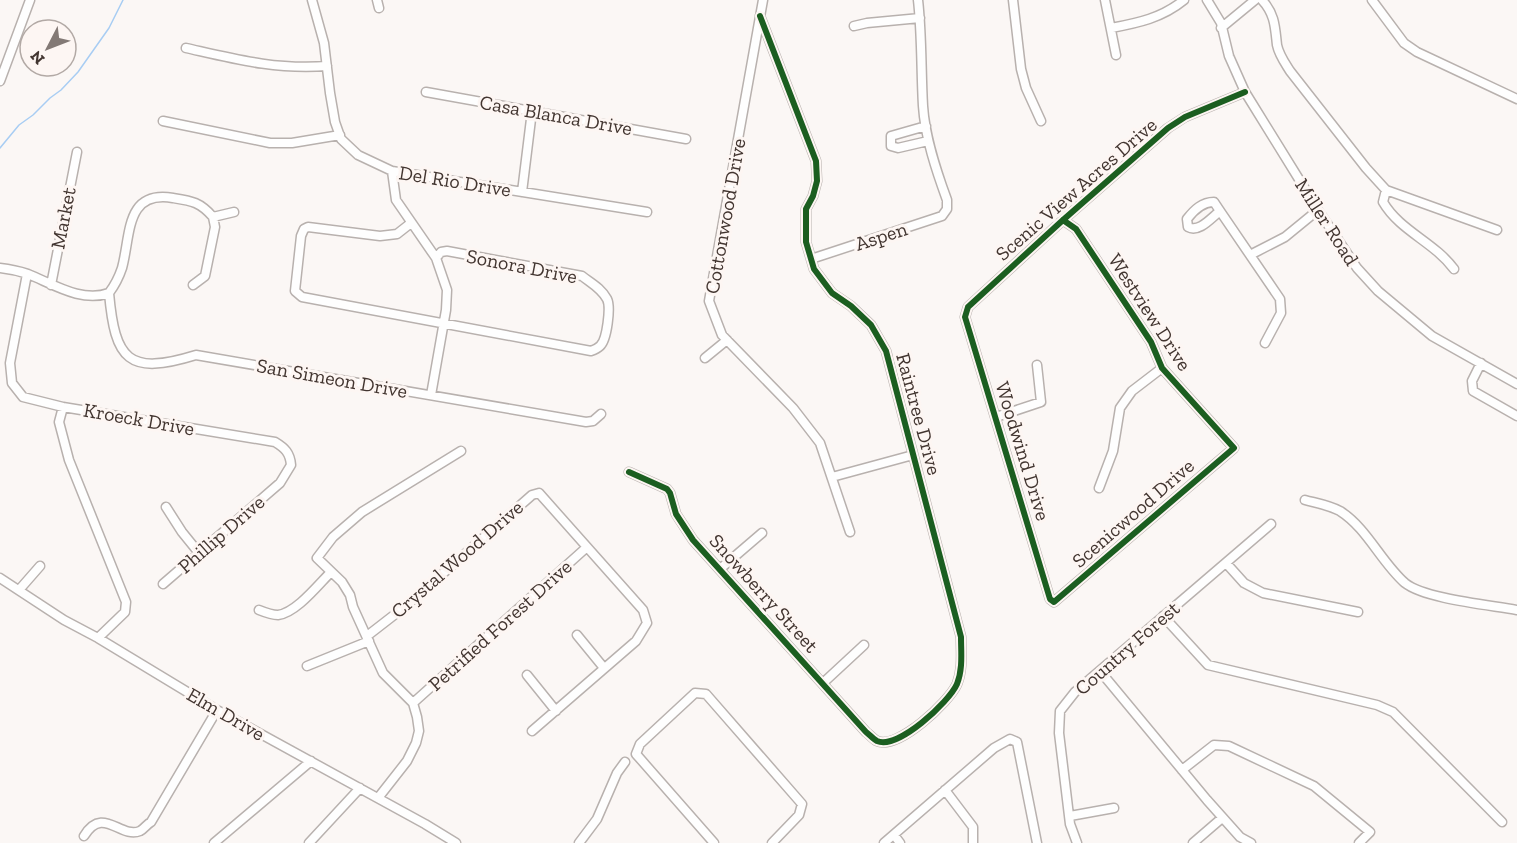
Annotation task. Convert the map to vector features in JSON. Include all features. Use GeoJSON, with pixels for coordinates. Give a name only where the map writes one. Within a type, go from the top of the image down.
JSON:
{"type":"FeatureCollection","features":[{"type":"Feature","properties":{"kind":"street"},"geometry":{"type":"LineString","coordinates":[[0,81],[30,0]]}},
{"type":"Feature","properties":{"kind":"street","name":"Del Rio Drive"},"geometry":{"type":"LineString","coordinates":[[312,0],[324,43],[333,112],[341,139],[358,155],[392,171],[647,212]]}},
{"type":"Feature","properties":{"kind":"street","name":"Cottonwood Drive"},"geometry":{"type":"LineString","coordinates":[[763,0],[709,301],[722,335],[793,408],[820,443],[850,532]]}},
{"type":"Feature","properties":{"kind":"street"},"geometry":{"type":"LineString","coordinates":[[918,0],[923,108],[926,126],[928,141],[898,148],[891,146],[891,136],[926,126]]}},
{"type":"Feature","properties":{"kind":"street"},"geometry":{"type":"LineString","coordinates":[[1013,0],[1021,69],[1026,88],[1041,121]]}},
{"type":"Feature","properties":{"kind":"street"},"geometry":{"type":"LineString","coordinates":[[1104,0],[1116,55]]}},
{"type":"Feature","properties":{"kind":"street"},"geometry":{"type":"LineString","coordinates":[[1111,28],[1156,18],[1171,11],[1184,0]]}},
{"type":"Feature","properties":{"kind":"street","name":"Miller Road"},"geometry":{"type":"LineString","coordinates":[[1207,0],[1216,14],[1229,56],[1245,92],[1357,268],[1378,291],[1432,336],[1517,384]]}},
{"type":"Feature","properties":{"kind":"street"},"geometry":{"type":"LineString","coordinates":[[1221,28],[1255,0]]}},
{"type":"Feature","properties":{"kind":"street"},"geometry":{"type":"LineString","coordinates":[[1262,0],[1273,16],[1277,46],[1290,71],[1386,190],[1497,230]]}},
{"type":"Feature","properties":{"kind":"street"},"geometry":{"type":"LineString","coordinates":[[1372,0],[1404,43],[1417,52],[1517,99]]}},
{"type":"Feature","properties":{"kind":"street","name":"Raintree Drive"},"geometry":{"type":"LineString","coordinates":[[760,16],[816,161],[817,181],[806,210],[806,242],[814,269],[832,293],[852,306],[871,325],[886,351],[961,637],[962,669],[956,686],[933,712],[905,736],[892,741],[878,741]]}},
{"type":"Feature","properties":{"kind":"street"},"geometry":{"type":"LineString","coordinates":[[854,26],[920,18]]}},
{"type":"Feature","properties":{"kind":"street"},"geometry":{"type":"LineString","coordinates":[[186,48],[263,65],[297,68],[327,66]]}},
{"type":"Feature","properties":{"kind":"street","name":"Casa Blanca Drive"},"geometry":{"type":"LineString","coordinates":[[426,92],[686,139]]}},
{"type":"Feature","properties":{"kind":"street","name":"Scenic View Acres Drive"},"geometry":{"type":"LineString","coordinates":[[968,307],[1168,128],[1185,117],[1245,92]]}},
{"type":"Feature","properties":{"kind":"street"},"geometry":{"type":"LineString","coordinates":[[522,192],[531,111]]}},
{"type":"Feature","properties":{"kind":"street"},"geometry":{"type":"LineString","coordinates":[[163,121],[270,143],[292,143],[340,135]]}},
{"type":"Feature","properties":{"kind":"street","name":"Aspen"},"geometry":{"type":"LineString","coordinates":[[811,259],[942,216],[947,209],[947,200],[928,141]]}},
{"type":"Feature","properties":{"kind":"street","name":"Market"},"geometry":{"type":"LineString","coordinates":[[51,285],[76,152]]}},
{"type":"Feature","properties":{"kind":"street"},"geometry":{"type":"LineString","coordinates":[[392,171],[396,200],[436,258],[447,290],[431,395]]}},
{"type":"Feature","properties":{"kind":"street"},"geometry":{"type":"LineString","coordinates":[[1386,190],[1383,202],[1388,210],[1399,222],[1444,256],[1454,269]]}},
{"type":"Feature","properties":{"kind":"street"},"geometry":{"type":"LineString","coordinates":[[0,268],[27,274],[51,285],[89,296],[109,293],[122,268],[136,210],[150,198],[159,195],[196,202],[213,217],[215,227],[205,276],[193,285]]}},
{"type":"Feature","properties":{"kind":"street"},"geometry":{"type":"LineString","coordinates":[[1250,255],[1285,237],[1318,210]]}},
{"type":"Feature","properties":{"kind":"street"},"geometry":{"type":"LineString","coordinates":[[1220,211],[1280,299],[1281,313],[1265,343]]}},
{"type":"Feature","properties":{"kind":"street"},"geometry":{"type":"LineString","coordinates":[[213,217],[234,212]]}},
{"type":"Feature","properties":{"kind":"street","name":"Westview Drive"},"geometry":{"type":"LineString","coordinates":[[1063,220],[1076,229],[1139,323],[1151,342],[1162,368],[1234,448]]}},
{"type":"Feature","properties":{"kind":"street"},"geometry":{"type":"LineString","coordinates":[[411,223],[397,234],[380,236],[308,227],[304,229],[301,236],[295,291],[302,297],[442,325]]}},
{"type":"Feature","properties":{"kind":"street","name":"Sonora Drive"},"geometry":{"type":"LineString","coordinates":[[436,258],[441,252],[447,251],[582,276],[599,288],[609,301],[607,327],[603,341],[600,346],[591,351],[442,325]]}},
{"type":"Feature","properties":{"kind":"street"},"geometry":{"type":"LineString","coordinates":[[27,274],[10,363],[12,383],[23,397],[63,406]]}},
{"type":"Feature","properties":{"kind":"street","name":"San Simeon Drive"},"geometry":{"type":"LineString","coordinates":[[109,293],[117,340],[128,356],[146,365],[170,363],[196,355],[586,422],[593,421],[601,414]]}},
{"type":"Feature","properties":{"kind":"street","name":"Woodwind Drive"},"geometry":{"type":"LineString","coordinates":[[968,307],[966,317],[1050,599],[1054,602]]}},
{"type":"Feature","properties":{"kind":"street"},"geometry":{"type":"LineString","coordinates":[[705,358],[727,340]]}},
{"type":"Feature","properties":{"kind":"street"},"geometry":{"type":"LineString","coordinates":[[1481,363],[1472,381],[1473,391],[1517,416]]}},
{"type":"Feature","properties":{"kind":"street"},"geometry":{"type":"LineString","coordinates":[[996,417],[1041,402],[1037,365]]}},
{"type":"Feature","properties":{"kind":"street"},"geometry":{"type":"LineString","coordinates":[[1099,488],[1113,451],[1120,408],[1132,391],[1162,368]]}},
{"type":"Feature","properties":{"kind":"street","name":"Kroeck Drive"},"geometry":{"type":"LineString","coordinates":[[98,638],[125,612],[126,602],[69,460],[59,422],[63,406],[275,442],[285,448],[291,465],[280,483]]}},
{"type":"Feature","properties":{"kind":"street","name":"Scenicwood Drive"},"geometry":{"type":"LineString","coordinates":[[1054,602],[1234,448]]}},
{"type":"Feature","properties":{"kind":"street"},"geometry":{"type":"LineString","coordinates":[[378,798],[407,761],[416,744],[419,731],[417,717],[413,703],[383,673],[353,607],[350,595],[342,582],[317,558],[333,537],[362,512],[461,451]]}},
{"type":"Feature","properties":{"kind":"street"},"geometry":{"type":"LineString","coordinates":[[832,477],[914,455]]}},
{"type":"Feature","properties":{"kind":"street","name":"Snowberry Street"},"geometry":{"type":"LineString","coordinates":[[629,472],[667,489],[676,514],[693,540],[866,732],[878,741]]}},
{"type":"Feature","properties":{"kind":"street","name":"Phillip Drive"},"geometry":{"type":"LineString","coordinates":[[163,584],[280,483]]}},
{"type":"Feature","properties":{"kind":"street","name":"Crystal Wood Drive"},"geometry":{"type":"LineString","coordinates":[[368,638],[532,495],[539,493],[643,610],[647,623],[644,630],[604,668]]}},
{"type":"Feature","properties":{"kind":"street"},"geometry":{"type":"LineString","coordinates":[[1305,500],[1330,506],[1341,512],[1355,524],[1406,584],[1428,594],[1517,610]]}},
{"type":"Feature","properties":{"kind":"street"},"geometry":{"type":"LineString","coordinates":[[166,507],[199,553]]}},
{"type":"Feature","properties":{"kind":"street","name":"Country Forest"},"geometry":{"type":"LineString","coordinates":[[1077,843],[1072,833],[1059,734],[1060,711],[1075,692],[1271,524]]}},
{"type":"Feature","properties":{"kind":"street"},"geometry":{"type":"LineString","coordinates":[[720,570],[762,533]]}},
{"type":"Feature","properties":{"kind":"street","name":"Petrified Forest Drive"},"geometry":{"type":"LineString","coordinates":[[413,703],[587,547]]}},
{"type":"Feature","properties":{"kind":"street"},"geometry":{"type":"LineString","coordinates":[[1226,563],[1244,583],[1263,593],[1358,612]]}},
{"type":"Feature","properties":{"kind":"street"},"geometry":{"type":"LineString","coordinates":[[19,590],[39,566]]}},
{"type":"Feature","properties":{"kind":"street"},"geometry":{"type":"LineString","coordinates":[[259,610],[276,615],[288,612],[331,572]]}},
{"type":"Feature","properties":{"kind":"street","name":"Elm Drive"},"geometry":{"type":"LineString","coordinates":[[0,578],[64,620],[217,710],[456,843]]}},
{"type":"Feature","properties":{"kind":"street"},"geometry":{"type":"LineString","coordinates":[[1163,616],[1208,665],[1377,705],[1394,712],[1502,822]]}},
{"type":"Feature","properties":{"kind":"street"},"geometry":{"type":"LineString","coordinates":[[532,731],[604,668],[577,634]]}},
{"type":"Feature","properties":{"kind":"street"},"geometry":{"type":"LineString","coordinates":[[307,666],[368,638]]}},
{"type":"Feature","properties":{"kind":"street"},"geometry":{"type":"LineString","coordinates":[[823,683],[864,645]]}},
{"type":"Feature","properties":{"kind":"street"},"geometry":{"type":"LineString","coordinates":[[1100,671],[1222,818],[1240,837],[1251,843]]}},
{"type":"Feature","properties":{"kind":"street"},"geometry":{"type":"LineString","coordinates":[[526,675],[556,711]]}},
{"type":"Feature","properties":{"kind":"street"},"geometry":{"type":"LineString","coordinates":[[714,843],[636,754],[640,744],[695,693],[706,694],[802,804],[799,815],[772,843]]}},
{"type":"Feature","properties":{"kind":"street"},"geometry":{"type":"LineString","coordinates":[[84,836],[92,826],[104,822],[135,832],[141,831],[151,822],[217,710]]}},
{"type":"Feature","properties":{"kind":"street"},"geometry":{"type":"LineString","coordinates":[[884,843],[994,748],[1010,739],[1017,742],[1037,843]]}},
{"type":"Feature","properties":{"kind":"street"},"geometry":{"type":"LineString","coordinates":[[1182,770],[1214,745],[1229,746],[1314,786],[1370,832],[1359,843]]}},
{"type":"Feature","properties":{"kind":"street"},"geometry":{"type":"LineString","coordinates":[[214,843],[311,761]]}},
{"type":"Feature","properties":{"kind":"street"},"geometry":{"type":"LineString","coordinates":[[581,842],[597,819],[625,762]]}},
{"type":"Feature","properties":{"kind":"street"},"geometry":{"type":"LineString","coordinates":[[309,843],[360,789]]}},
{"type":"Feature","properties":{"kind":"street"},"geometry":{"type":"LineString","coordinates":[[945,790],[973,827],[974,843]]}},
{"type":"Feature","properties":{"kind":"street"},"geometry":{"type":"LineString","coordinates":[[1070,816],[1114,808]]}},
{"type":"Feature","properties":{"kind":"street"},"geometry":{"type":"LineString","coordinates":[[1193,843],[1222,818]]}},
{"type":"Feature","properties":{"kind":"street"},"geometry":{"type":"LineString","coordinates":[[894,835],[900,843]]}},
{"type":"Feature","properties":{"kind":"waterway"},"geometry":{"type":"LineString","coordinates":[[0,148],[19,125],[61,90],[78,72],[109,28],[123,0]]}},
{"type":"Feature","properties":{"kind":"cycle path"},"geometry":{"type":"LineString","coordinates":[[629,472],[667,489],[676,514],[693,540],[866,732],[877,741],[886,742],[909,732],[934,712],[952,692],[960,673],[961,637],[886,351],[871,325],[851,306],[832,293],[814,269],[806,242],[806,209],[817,181],[816,161],[760,16]]}},
{"type":"Feature","properties":{"kind":"cycle path"},"geometry":{"type":"LineString","coordinates":[[1063,220],[1076,229],[1151,342],[1162,368],[1234,448],[1054,602],[1050,599],[965,317],[968,307],[1063,220],[1168,128],[1185,117],[1245,92]]}}]}
